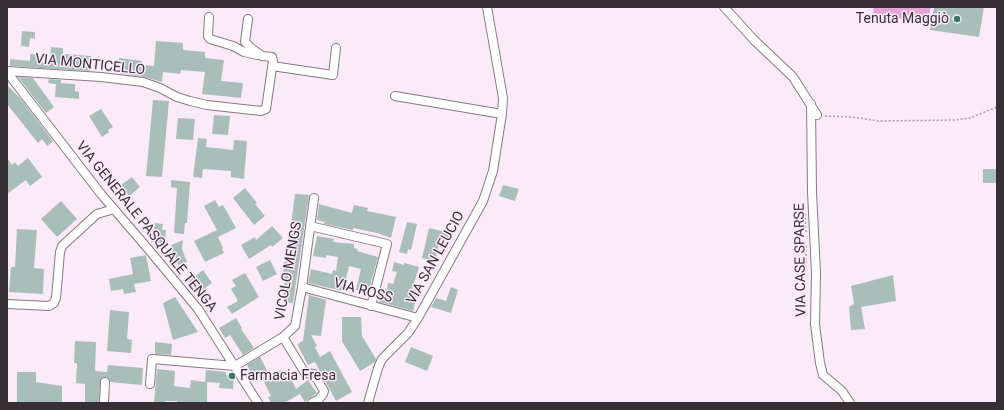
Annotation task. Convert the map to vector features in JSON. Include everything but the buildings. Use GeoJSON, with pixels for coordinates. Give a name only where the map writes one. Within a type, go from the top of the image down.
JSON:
{"type":"FeatureCollection","features":[{"type":"Feature","properties":{"kind":"street"},"geometry":{"type":"LineString","coordinates":[[488,10],[496,7]]}},
{"type":"Feature","properties":{"kind":"street"},"geometry":{"type":"LineString","coordinates":[[724,7],[754,40],[793,77],[817,115]]}},
{"type":"Feature","properties":{"kind":"street","name":"VIA SAN LEUCIO"},"geometry":{"type":"LineString","coordinates":[[368,403],[382,359],[408,333],[418,318],[483,201],[493,171],[504,98],[488,10]]}},
{"type":"Feature","properties":{"kind":"street"},"geometry":{"type":"LineString","coordinates":[[208,18],[208,36],[210,40],[233,46],[244,52],[272,57],[272,66],[333,75],[336,48]]}},
{"type":"Feature","properties":{"kind":"street"},"geometry":{"type":"LineString","coordinates":[[248,19],[246,42],[251,48],[262,56]]}},
{"type":"Feature","properties":{"kind":"street","name":"VIA MONTICELLO"},"geometry":{"type":"LineString","coordinates":[[7,72],[101,77],[143,82],[160,88],[177,97],[206,105],[261,111],[266,109],[272,66]]}},
{"type":"Feature","properties":{"kind":"street","name":"VIA GENERALE PASQUALE TENGA"},"geometry":{"type":"LineString","coordinates":[[7,72],[101,194],[198,309],[258,403]]}},
{"type":"Feature","properties":{"kind":"street"},"geometry":{"type":"LineString","coordinates":[[395,96],[502,114]]}},
{"type":"Feature","properties":{"kind":"street","name":"VIA CASE SPARSE"},"geometry":{"type":"LineString","coordinates":[[811,104],[811,180],[816,273],[815,324],[820,363],[823,375],[842,391],[850,403]]}},
{"type":"Feature","properties":{"kind":"street"},"geometry":{"type":"LineString","coordinates":[[97,214],[100,206],[101,194]]}},
{"type":"Feature","properties":{"kind":"street","name":"VICOLO MENGS"},"geometry":{"type":"LineString","coordinates":[[235,366],[283,337],[295,326],[302,288],[314,198]]}},
{"type":"Feature","properties":{"kind":"street"},"geometry":{"type":"LineString","coordinates":[[7,304],[49,306],[54,303],[56,298],[60,252],[62,246],[97,214],[114,209]]}},
{"type":"Feature","properties":{"kind":"street"},"geometry":{"type":"LineString","coordinates":[[310,226],[387,244],[371,306]]}},
{"type":"Feature","properties":{"kind":"street","name":"VIA ROSS"},"geometry":{"type":"LineString","coordinates":[[302,288],[418,318]]}},
{"type":"Feature","properties":{"kind":"street"},"geometry":{"type":"LineString","coordinates":[[283,337],[305,373],[314,374],[324,391],[319,399],[312,403]]}},
{"type":"Feature","properties":{"kind":"street"},"geometry":{"type":"LineString","coordinates":[[150,384],[152,359],[235,366]]}},
{"type":"Feature","properties":{"kind":"street"},"geometry":{"type":"LineString","coordinates":[[104,403],[105,382]]}},
{"type":"Feature","properties":{"kind":"path"},"geometry":{"type":"LineString","coordinates":[[817,115],[829,117],[852,117],[879,121],[956,120],[970,118],[997,106]]}},
{"type":"Feature","properties":{"kind":"shaded area"},"geometry":{"type":"Polygon","coordinates":[[[874,7],[931,7],[927,24],[873,13],[874,7]]]}},
{"type":"Feature","properties":{"kind":"place","name":"Tenuta Maggiò"},"geometry":{"type":"Point","coordinates":[957,19]}},
{"type":"Feature","properties":{"kind":"place","name":"Farmacia Fresa"},"geometry":{"type":"Point","coordinates":[232,376]}}]}
